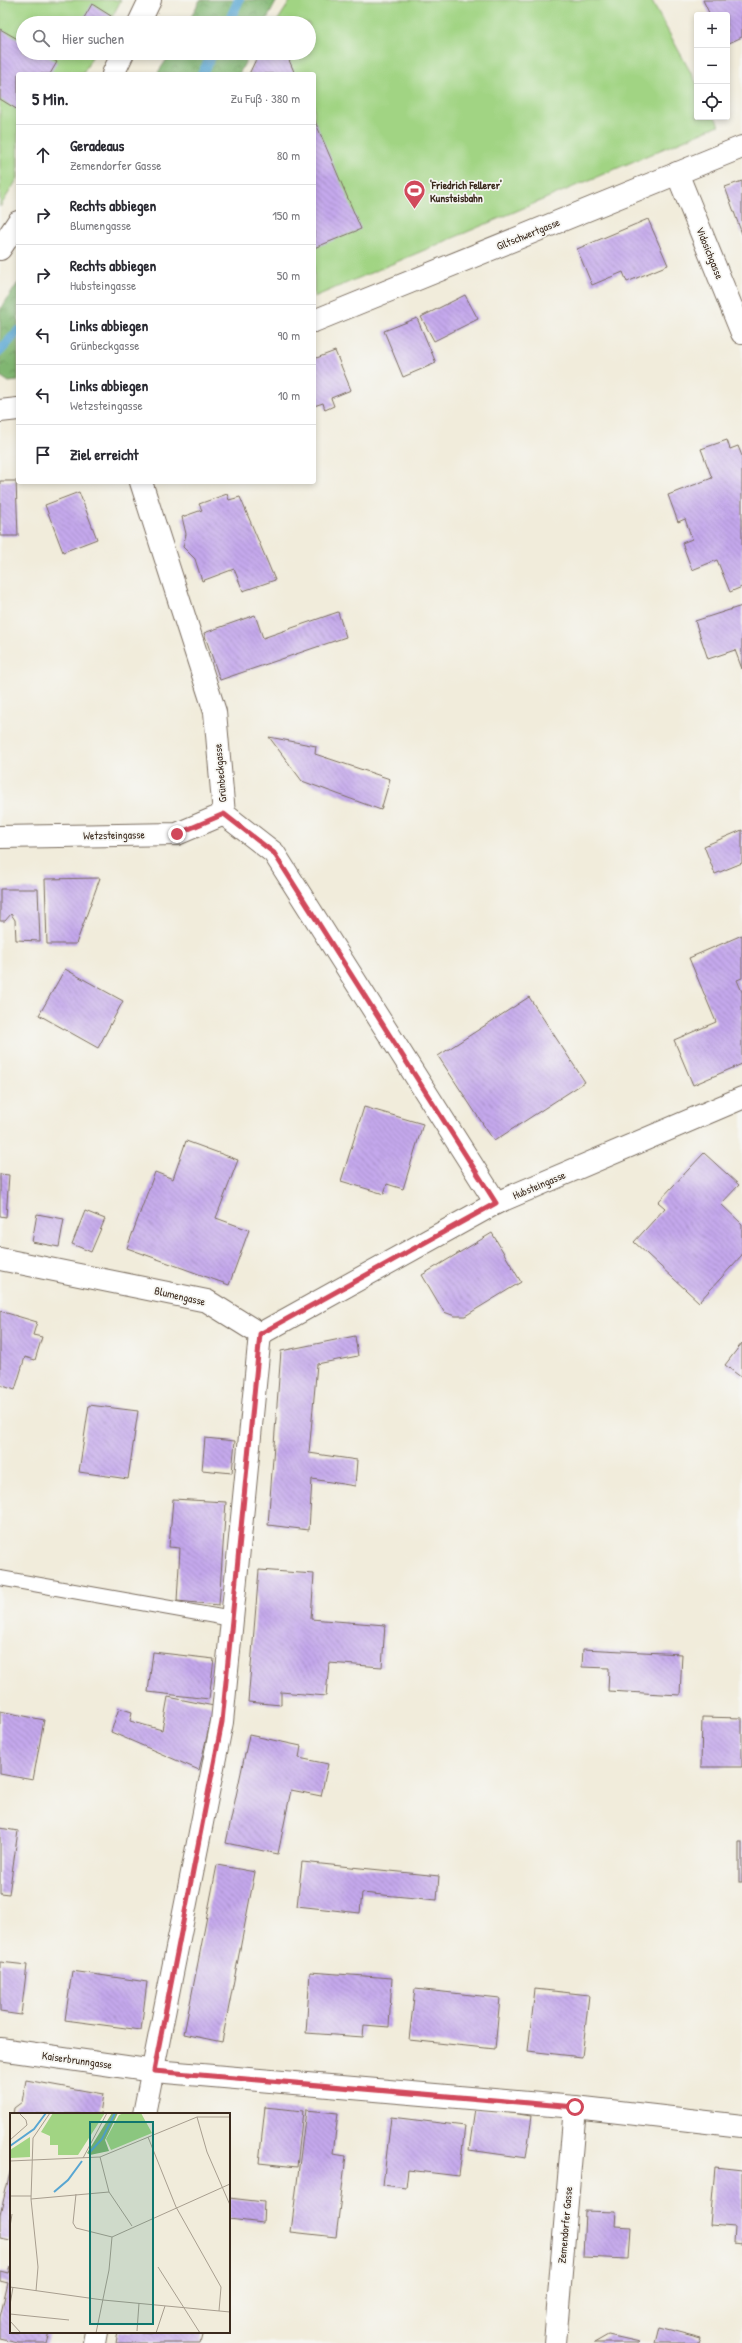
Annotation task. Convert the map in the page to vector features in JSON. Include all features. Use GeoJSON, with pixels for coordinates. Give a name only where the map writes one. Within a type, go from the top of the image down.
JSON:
{"type":"FeatureCollection","features":[{"type":"Feature","properties":{"kind":"street"},"geometry":{"type":"LineString","coordinates":[[142,16],[150,0]]}},
{"type":"Feature","properties":{"kind":"street"},"geometry":{"type":"LineString","coordinates":[[114,72],[120,60]]}},
{"type":"Feature","properties":{"kind":"street","name":"Giltschwertgasse"},"geometry":{"type":"LineString","coordinates":[[316,320],[742,147]]}},
{"type":"Feature","properties":{"kind":"street","name":"Vidosichgasse"},"geometry":{"type":"LineString","coordinates":[[677,173],[742,333]]}},
{"type":"Feature","properties":{"kind":"street"},"geometry":{"type":"LineString","coordinates":[[0,249],[16,225]]}},
{"type":"Feature","properties":{"kind":"street"},"geometry":{"type":"LineString","coordinates":[[0,411],[16,409]]}},
{"type":"Feature","properties":{"kind":"street","name":"Grünbeckgasse"},"geometry":{"type":"LineString","coordinates":[[142,484],[215,712],[224,814],[274,853],[496,1203]]}},
{"type":"Feature","properties":{"kind":"street","name":"Wetzsteingasse"},"geometry":{"type":"LineString","coordinates":[[0,837],[177,834],[224,814]]}},
{"type":"Feature","properties":{"kind":"street","name":"Hubsteingasse"},"geometry":{"type":"LineString","coordinates":[[260,1334],[496,1203],[742,1098]]}},
{"type":"Feature","properties":{"kind":"street","name":"Blumengasse"},"geometry":{"type":"LineString","coordinates":[[0,1259],[207,1300],[260,1334]]}},
{"type":"Feature","properties":{"kind":"street"},"geometry":{"type":"LineString","coordinates":[[144,2113],[154,2071],[222,1722],[260,1334]]}},
{"type":"Feature","properties":{"kind":"street","name":"Kaiserbrunngasse"},"geometry":{"type":"LineString","coordinates":[[0,2049],[154,2071]]}},
{"type":"Feature","properties":{"kind":"street"},"geometry":{"type":"LineString","coordinates":[[154,2071],[575,2107],[742,2126]]}},
{"type":"Feature","properties":{"kind":"street","name":"Zemendorfer Gasse"},"geometry":{"type":"LineString","coordinates":[[555,2343],[575,2107]]}},
{"type":"Feature","properties":{"kind":"street"},"geometry":{"type":"LineString","coordinates":[[94,2343],[96,2333]]}},
{"type":"Feature","properties":{"kind":"lane"},"geometry":{"type":"LineString","coordinates":[[0,1578],[232,1620]]}},
{"type":"Feature","properties":{"kind":"green space"},"geometry":{"type":"Polygon","coordinates":[[[0,0],[121,0],[113,16],[16,16],[16,60],[90,60],[84,72],[16,72],[16,181],[0,207],[0,0]]]}},
{"type":"Feature","properties":{"kind":"green space"},"geometry":{"type":"Polygon","coordinates":[[[200,0],[277,0],[269,16],[192,16],[200,0]]]}},
{"type":"Feature","properties":{"kind":"green space","name":"'Friedrich Fellerer' Kunsteisbahn"},"geometry":{"type":"Polygon","coordinates":[[[291,0],[651,0],[694,79],[694,120],[716,120],[719,125],[316,296],[316,72],[250,72],[256,60],[316,60],[316,16],[281,16],[291,0]]]}},
{"type":"Feature","properties":{"kind":"green space"},"geometry":{"type":"Polygon","coordinates":[[[166,60],[246,60],[240,72],[158,72],[166,60]]]}},
{"type":"Feature","properties":{"kind":"green space"},"geometry":{"type":"Polygon","coordinates":[[[16,286],[16,381],[9,382],[0,376],[0,310],[16,286]]]}},
{"type":"Feature","properties":{"kind":"building"},"geometry":{"type":"Polygon","coordinates":[[[703,0],[742,0],[742,37],[730,43],[730,12],[709,12],[703,0]]]}},
{"type":"Feature","properties":{"kind":"building"},"geometry":{"type":"Polygon","coordinates":[[[92,4],[111,16],[85,16],[92,4]]]}},
{"type":"Feature","properties":{"kind":"building"},"geometry":{"type":"Polygon","coordinates":[[[0,29],[16,38],[16,60],[53,60],[57,62],[51,72],[16,72],[16,109],[0,99],[0,29]]]}},
{"type":"Feature","properties":{"kind":"building"},"geometry":{"type":"Polygon","coordinates":[[[256,60],[289,60],[294,72],[250,72],[256,60]]]}},
{"type":"Feature","properties":{"kind":"building"},"geometry":{"type":"Polygon","coordinates":[[[316,124],[361,229],[316,247],[316,124]]]}},
{"type":"Feature","properties":{"kind":"building"},"geometry":{"type":"Polygon","coordinates":[[[742,181],[742,234],[725,187],[742,181]]]}},
{"type":"Feature","properties":{"kind":"building"},"geometry":{"type":"Polygon","coordinates":[[[648,219],[668,265],[627,282],[623,272],[592,285],[577,249],[648,219]]]}},
{"type":"Feature","properties":{"kind":"building"},"geometry":{"type":"Polygon","coordinates":[[[465,295],[478,319],[434,341],[421,317],[465,295]]]}},
{"type":"Feature","properties":{"kind":"building"},"geometry":{"type":"Polygon","coordinates":[[[417,318],[436,363],[403,377],[384,331],[417,318]]]}},
{"type":"Feature","properties":{"kind":"building"},"geometry":{"type":"Polygon","coordinates":[[[335,351],[351,390],[331,398],[334,406],[325,410],[323,403],[316,405],[316,358],[335,351]]]}},
{"type":"Feature","properties":{"kind":"building"},"geometry":{"type":"Polygon","coordinates":[[[727,440],[730,449],[738,446],[742,456],[742,587],[730,592],[717,560],[692,570],[682,543],[692,539],[685,519],[678,522],[668,495],[712,478],[701,449],[727,440]]]}},
{"type":"Feature","properties":{"kind":"building"},"geometry":{"type":"Polygon","coordinates":[[[0,481],[16,481],[18,536],[0,536],[0,481]]]}},
{"type":"Feature","properties":{"kind":"building"},"geometry":{"type":"Polygon","coordinates":[[[79,492],[97,539],[63,552],[45,505],[79,492]]]}},
{"type":"Feature","properties":{"kind":"building"},"geometry":{"type":"Polygon","coordinates":[[[227,494],[229,500],[240,497],[275,580],[243,591],[234,569],[202,581],[195,559],[183,547],[186,534],[182,517],[202,510],[199,504],[227,494]]]}},
{"type":"Feature","properties":{"kind":"building"},"geometry":{"type":"Polygon","coordinates":[[[742,606],[742,669],[735,650],[708,659],[695,621],[742,606]]]}},
{"type":"Feature","properties":{"kind":"building"},"geometry":{"type":"Polygon","coordinates":[[[338,612],[346,637],[220,680],[204,633],[255,615],[263,638],[338,612]]]}},
{"type":"Feature","properties":{"kind":"building"},"geometry":{"type":"Polygon","coordinates":[[[269,737],[316,746],[315,754],[390,779],[381,810],[302,781],[269,737]]]}},
{"type":"Feature","properties":{"kind":"building"},"geometry":{"type":"Polygon","coordinates":[[[742,830],[742,863],[715,874],[704,846],[742,830]]]}},
{"type":"Feature","properties":{"kind":"building"},"geometry":{"type":"Polygon","coordinates":[[[100,878],[76,944],[47,944],[45,879],[100,878]]]}},
{"type":"Feature","properties":{"kind":"building"},"geometry":{"type":"Polygon","coordinates":[[[0,889],[38,889],[40,941],[16,940],[15,920],[11,914],[5,921],[0,921],[0,889]]]}},
{"type":"Feature","properties":{"kind":"building"},"geometry":{"type":"Polygon","coordinates":[[[742,935],[742,978],[737,980],[742,992],[742,1064],[693,1085],[674,1040],[716,1022],[689,958],[742,935]]]}},
{"type":"Feature","properties":{"kind":"building"},"geometry":{"type":"Polygon","coordinates":[[[65,969],[123,1001],[98,1048],[39,1015],[65,969]]]}},
{"type":"Feature","properties":{"kind":"building"},"geometry":{"type":"Polygon","coordinates":[[[529,997],[585,1082],[494,1141],[438,1056],[529,997]]]}},
{"type":"Feature","properties":{"kind":"building"},"geometry":{"type":"Polygon","coordinates":[[[364,1107],[423,1124],[403,1189],[387,1184],[384,1194],[341,1181],[364,1107]]]}},
{"type":"Feature","properties":{"kind":"building"},"geometry":{"type":"Polygon","coordinates":[[[186,1141],[238,1160],[216,1218],[249,1230],[229,1285],[127,1248],[155,1172],[173,1179],[186,1141]]]}},
{"type":"Feature","properties":{"kind":"building"},"geometry":{"type":"Polygon","coordinates":[[[704,1153],[739,1185],[721,1204],[742,1224],[742,1255],[699,1302],[634,1242],[665,1208],[658,1202],[704,1153]]]}},
{"type":"Feature","properties":{"kind":"building"},"geometry":{"type":"Polygon","coordinates":[[[0,1174],[9,1175],[6,1217],[0,1216],[0,1174]]]}},
{"type":"Feature","properties":{"kind":"building"},"geometry":{"type":"Polygon","coordinates":[[[85,1211],[105,1219],[91,1252],[72,1244],[85,1211]]]}},
{"type":"Feature","properties":{"kind":"building"},"geometry":{"type":"Polygon","coordinates":[[[37,1214],[64,1219],[59,1247],[32,1242],[37,1214]]]}},
{"type":"Feature","properties":{"kind":"building"},"geometry":{"type":"Polygon","coordinates":[[[492,1233],[521,1282],[465,1316],[455,1316],[444,1312],[422,1275],[492,1233]]]}},
{"type":"Feature","properties":{"kind":"building"},"geometry":{"type":"Polygon","coordinates":[[[0,1311],[37,1322],[33,1335],[42,1337],[35,1360],[25,1357],[15,1390],[0,1385],[0,1311]]]}},
{"type":"Feature","properties":{"kind":"building"},"geometry":{"type":"Polygon","coordinates":[[[355,1336],[358,1356],[317,1364],[309,1453],[357,1460],[355,1486],[312,1479],[309,1530],[268,1525],[281,1351],[355,1336]]]}},
{"type":"Feature","properties":{"kind":"building"},"geometry":{"type":"Polygon","coordinates":[[[742,1343],[742,1378],[725,1365],[742,1343]]]}},
{"type":"Feature","properties":{"kind":"building"},"geometry":{"type":"Polygon","coordinates":[[[89,1405],[138,1411],[128,1479],[79,1472],[89,1405]]]}},
{"type":"Feature","properties":{"kind":"building"},"geometry":{"type":"Polygon","coordinates":[[[205,1438],[235,1441],[232,1473],[202,1470],[205,1438]]]}},
{"type":"Feature","properties":{"kind":"building"},"geometry":{"type":"Polygon","coordinates":[[[173,1499],[226,1502],[219,1605],[177,1601],[180,1548],[169,1547],[173,1499]]]}},
{"type":"Feature","properties":{"kind":"building"},"geometry":{"type":"Polygon","coordinates":[[[259,1570],[314,1574],[311,1619],[385,1625],[382,1667],[329,1663],[326,1696],[281,1692],[281,1705],[248,1702],[259,1570]]]}},
{"type":"Feature","properties":{"kind":"building"},"geometry":{"type":"Polygon","coordinates":[[[583,1649],[682,1654],[680,1695],[608,1691],[609,1668],[582,1667],[583,1649]]]}},
{"type":"Feature","properties":{"kind":"building"},"geometry":{"type":"Polygon","coordinates":[[[153,1652],[214,1659],[209,1699],[148,1692],[153,1652]]]}},
{"type":"Feature","properties":{"kind":"building"},"geometry":{"type":"Polygon","coordinates":[[[168,1697],[214,1706],[199,1770],[111,1732],[119,1708],[132,1712],[130,1721],[162,1730],[168,1697]]]}},
{"type":"Feature","properties":{"kind":"building"},"geometry":{"type":"Polygon","coordinates":[[[0,1711],[44,1720],[33,1780],[0,1774],[0,1711]]]}},
{"type":"Feature","properties":{"kind":"building"},"geometry":{"type":"Polygon","coordinates":[[[702,1717],[742,1718],[742,1767],[701,1767],[702,1717]]]}},
{"type":"Feature","properties":{"kind":"building"},"geometry":{"type":"Polygon","coordinates":[[[249,1735],[301,1746],[299,1758],[328,1764],[321,1796],[291,1790],[278,1854],[226,1843],[249,1735]]]}},
{"type":"Feature","properties":{"kind":"building"},"geometry":{"type":"Polygon","coordinates":[[[0,1828],[18,1831],[9,1894],[0,1893],[0,1828]]]}},
{"type":"Feature","properties":{"kind":"building"},"geometry":{"type":"Polygon","coordinates":[[[739,1842],[742,1842],[742,1882],[739,1882],[739,1842]]]}},
{"type":"Feature","properties":{"kind":"building"},"geometry":{"type":"Polygon","coordinates":[[[302,1862],[439,1876],[437,1900],[362,1893],[360,1913],[297,1906],[302,1862]]]}},
{"type":"Feature","properties":{"kind":"building"},"geometry":{"type":"Polygon","coordinates":[[[217,1865],[255,1872],[222,2042],[184,2034],[217,1865]]]}},
{"type":"Feature","properties":{"kind":"building"},"geometry":{"type":"Polygon","coordinates":[[[0,1962],[27,1965],[21,2015],[0,2012],[0,1962]]]}},
{"type":"Feature","properties":{"kind":"building"},"geometry":{"type":"Polygon","coordinates":[[[72,1971],[147,1982],[141,2030],[65,2020],[72,1971]]]}},
{"type":"Feature","properties":{"kind":"building"},"geometry":{"type":"Polygon","coordinates":[[[310,1972],[392,1978],[389,2027],[364,2025],[363,2037],[306,2033],[310,1972]]]}},
{"type":"Feature","properties":{"kind":"building"},"geometry":{"type":"Polygon","coordinates":[[[415,1989],[500,1998],[495,2049],[409,2040],[415,1989]]]}},
{"type":"Feature","properties":{"kind":"building"},"geometry":{"type":"Polygon","coordinates":[[[535,1989],[589,1995],[582,2057],[528,2051],[535,1989]]]}},
{"type":"Feature","properties":{"kind":"building"},"geometry":{"type":"Polygon","coordinates":[[[26,2080],[103,2094],[100,2113],[13,2113],[14,2108],[22,2102],[26,2080]]]}},
{"type":"Feature","properties":{"kind":"building"},"geometry":{"type":"Polygon","coordinates":[[[265,2107],[303,2111],[297,2167],[259,2163],[265,2107]]]}},
{"type":"Feature","properties":{"kind":"building"},"geometry":{"type":"Polygon","coordinates":[[[475,2108],[532,2116],[526,2158],[469,2150],[475,2108]]]}},
{"type":"Feature","properties":{"kind":"building"},"geometry":{"type":"Polygon","coordinates":[[[306,2110],[338,2113],[333,2154],[346,2156],[336,2237],[291,2232],[306,2110]]]}},
{"type":"Feature","properties":{"kind":"building"},"geometry":{"type":"Polygon","coordinates":[[[391,2117],[465,2126],[459,2176],[408,2170],[406,2188],[383,2185],[391,2117]]]}},
{"type":"Feature","properties":{"kind":"building"},"geometry":{"type":"Polygon","coordinates":[[[715,2167],[742,2170],[742,2244],[734,2243],[735,2227],[710,2225],[715,2167]]]}},
{"type":"Feature","properties":{"kind":"building"},"geometry":{"type":"Polygon","coordinates":[[[10,2172],[10,2240],[0,2238],[0,2215],[10,2172]]]}},
{"type":"Feature","properties":{"kind":"building"},"geometry":{"type":"Polygon","coordinates":[[[230,2198],[264,2202],[263,2223],[230,2219],[230,2198]]]}},
{"type":"Feature","properties":{"kind":"building"},"geometry":{"type":"Polygon","coordinates":[[[585,2211],[616,2212],[615,2226],[631,2227],[629,2259],[583,2257],[585,2211]]]}},
{"type":"Feature","properties":{"kind":"building"},"geometry":{"type":"Polygon","coordinates":[[[10,2267],[10,2333],[49,2333],[46,2343],[18,2343],[0,2339],[0,2317],[8,2283],[0,2281],[0,2271],[8,2273],[10,2267]]]}},
{"type":"Feature","properties":{"kind":"building"},"geometry":{"type":"Polygon","coordinates":[[[659,2327],[701,2338],[699,2343],[655,2343],[659,2327]]]}},
{"type":"Feature","properties":{"kind":"building"},"geometry":{"type":"Polygon","coordinates":[[[118,2333],[203,2333],[200,2343],[116,2343],[118,2333]]]}},
{"type":"Feature","properties":{"kind":"building"},"geometry":{"type":"Polygon","coordinates":[[[608,2335],[640,2342],[594,2343],[608,2335]]]}},
{"type":"Feature","properties":{"kind":"waterway"},"geometry":{"type":"LineString","coordinates":[[231,16],[239,0]]}},
{"type":"Feature","properties":{"kind":"waterway"},"geometry":{"type":"LineString","coordinates":[[203,72],[209,60]]}},
{"type":"Feature","properties":{"kind":"waterway"},"geometry":{"type":"LineString","coordinates":[[0,351],[16,333]]}},
{"type":"Feature","properties":{"kind":"place","name":"'Friedrich Fellerer' Kunsteisbahn"},"geometry":{"type":"Point","coordinates":[415,210]}},
{"type":"Feature","properties":{"kind":"route"},"geometry":{"type":"LineString","coordinates":[[177,834],[224,814],[274,853],[496,1203],[260,1334],[222,1722],[154,2071],[575,2107]]}}]}
